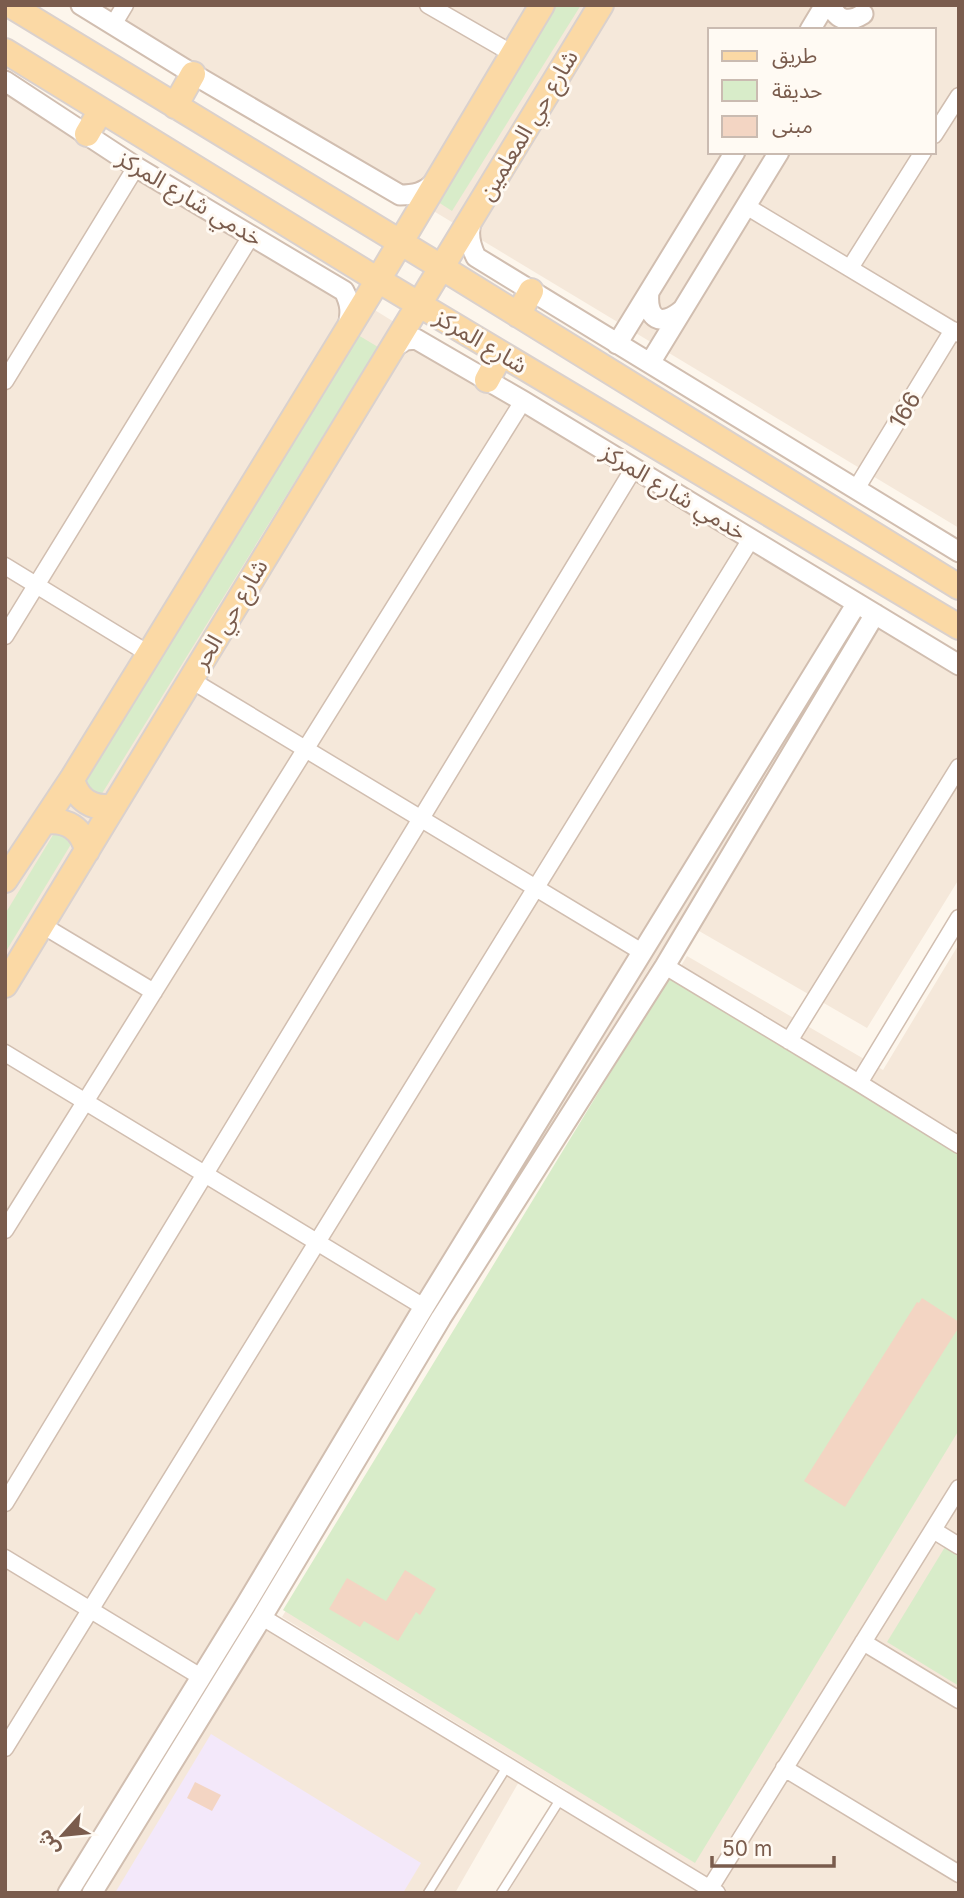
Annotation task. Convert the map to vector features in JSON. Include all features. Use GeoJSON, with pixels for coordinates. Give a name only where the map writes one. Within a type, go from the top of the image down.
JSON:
{"type":"FeatureCollection","features":[{"type":"Feature","properties":{"kind":"main road","name":"شارع المركز"},"geometry":{"type":"LineString","coordinates":[[10,5],[959,587]]}},
{"type":"Feature","properties":{"kind":"main road"},"geometry":{"type":"LineString","coordinates":[[5,880],[72,779],[149,654],[400,244],[542,5]]}},
{"type":"Feature","properties":{"kind":"main road","name":"شارع حي المعلمين"},"geometry":{"type":"LineString","coordinates":[[455,243],[601,5]]}},
{"type":"Feature","properties":{"kind":"main road","name":"شارع المركز"},"geometry":{"type":"LineString","coordinates":[[5,51],[378,280],[959,627]]}},
{"type":"Feature","properties":{"kind":"main road"},"geometry":{"type":"LineString","coordinates":[[175,106],[193,74]]}},
{"type":"Feature","properties":{"kind":"main road"},"geometry":{"type":"LineString","coordinates":[[87,134],[102,110]]}},
{"type":"Feature","properties":{"kind":"main road","name":"شارع حي الحر"},"geometry":{"type":"LineString","coordinates":[[5,985],[455,243]]}},
{"type":"Feature","properties":{"kind":"main road"},"geometry":{"type":"LineString","coordinates":[[518,315],[531,290]]}},
{"type":"Feature","properties":{"kind":"main road"},"geometry":{"type":"LineString","coordinates":[[487,380],[501,354]]}},
{"type":"Feature","properties":{"kind":"main road"},"geometry":{"type":"LineString","coordinates":[[72,779],[77,793],[87,802],[100,807],[114,806]]}},
{"type":"Feature","properties":{"kind":"main road"},"geometry":{"type":"LineString","coordinates":[[44,822],[57,820],[70,824],[80,833],[87,851]]}},
{"type":"Feature","properties":{"kind":"street"},"geometry":{"type":"LineString","coordinates":[[80,5],[400,195],[415,195],[428,190],[440,177]]}},
{"type":"Feature","properties":{"kind":"street"},"geometry":{"type":"LineString","coordinates":[[113,25],[125,5]]}},
{"type":"Feature","properties":{"kind":"street"},"geometry":{"type":"LineString","coordinates":[[428,5],[513,54]]}},
{"type":"Feature","properties":{"kind":"street"},"geometry":{"type":"LineString","coordinates":[[811,28],[825,5]]}},
{"type":"Feature","properties":{"kind":"street"},"geometry":{"type":"LineString","coordinates":[[831,5],[840,18],[848,20],[862,16]]}},
{"type":"Feature","properties":{"kind":"street","name":"خدمي شارع المركز"},"geometry":{"type":"LineString","coordinates":[[5,80],[136,167],[344,291],[351,313],[348,329]]}},
{"type":"Feature","properties":{"kind":"street"},"geometry":{"type":"LineString","coordinates":[[936,132],[959,96]]}},
{"type":"Feature","properties":{"kind":"street"},"geometry":{"type":"LineString","coordinates":[[617,344],[734,154]]}},
{"type":"Feature","properties":{"kind":"street"},"geometry":{"type":"LineString","coordinates":[[650,363],[778,154]]}},
{"type":"Feature","properties":{"kind":"street"},"geometry":{"type":"LineString","coordinates":[[850,268],[922,154]]}},
{"type":"Feature","properties":{"kind":"street"},"geometry":{"type":"LineString","coordinates":[[5,381],[136,167]]}},
{"type":"Feature","properties":{"kind":"street"},"geometry":{"type":"LineString","coordinates":[[746,206],[956,332]]}},
{"type":"Feature","properties":{"kind":"street"},"geometry":{"type":"LineString","coordinates":[[478,207],[469,228],[470,246],[476,257],[959,552]]}},
{"type":"Feature","properties":{"kind":"street"},"geometry":{"type":"LineString","coordinates":[[5,636],[251,236]]}},
{"type":"Feature","properties":{"kind":"street"},"geometry":{"type":"LineString","coordinates":[[649,292],[647,305],[656,318],[672,318],[683,309]]}},
{"type":"Feature","properties":{"kind":"street","name":"166"},"geometry":{"type":"LineString","coordinates":[[856,489],[956,332]]}},
{"type":"Feature","properties":{"kind":"street","name":"خدمي شارع المركز"},"geometry":{"type":"LineString","coordinates":[[388,353],[406,340],[416,339],[959,665]]}},
{"type":"Feature","properties":{"kind":"street"},"geometry":{"type":"LineString","coordinates":[[5,1230],[523,401]]}},
{"type":"Feature","properties":{"kind":"street"},"geometry":{"type":"LineString","coordinates":[[5,1503],[634,468]]}},
{"type":"Feature","properties":{"kind":"street"},"geometry":{"type":"LineString","coordinates":[[5,1748],[751,539]]}},
{"type":"Feature","properties":{"kind":"street"},"geometry":{"type":"LineString","coordinates":[[5,566],[149,654]]}},
{"type":"Feature","properties":{"kind":"street"},"geometry":{"type":"LineString","coordinates":[[68,1893],[857,603]]}},
{"type":"Feature","properties":{"kind":"street"},"geometry":{"type":"LineString","coordinates":[[92,1893],[262,1617],[441,1318],[665,966],[876,614]]}},
{"type":"Feature","properties":{"kind":"street"},"geometry":{"type":"LineString","coordinates":[[191,680],[642,952]]}},
{"type":"Feature","properties":{"kind":"street"},"geometry":{"type":"LineString","coordinates":[[789,1041],[959,767]]}},
{"type":"Feature","properties":{"kind":"street"},"geometry":{"type":"LineString","coordinates":[[859,1083],[959,918]]}},
{"type":"Feature","properties":{"kind":"street"},"geometry":{"type":"LineString","coordinates":[[42,925],[154,992]]}},
{"type":"Feature","properties":{"kind":"street"},"geometry":{"type":"LineString","coordinates":[[665,966],[959,1145]]}},
{"type":"Feature","properties":{"kind":"street"},"geometry":{"type":"LineString","coordinates":[[5,1053],[424,1307]]}},
{"type":"Feature","properties":{"kind":"street"},"geometry":{"type":"LineString","coordinates":[[319,1481],[337,1492]]}},
{"type":"Feature","properties":{"kind":"street"},"geometry":{"type":"LineString","coordinates":[[262,1617],[711,1891],[784,1768],[959,1488]]}},
{"type":"Feature","properties":{"kind":"street"},"geometry":{"type":"LineString","coordinates":[[933,1530],[959,1546]]}},
{"type":"Feature","properties":{"kind":"street"},"geometry":{"type":"LineString","coordinates":[[5,1558],[201,1677]]}},
{"type":"Feature","properties":{"kind":"street"},"geometry":{"type":"LineString","coordinates":[[863,1642],[959,1700]]}},
{"type":"Feature","properties":{"kind":"street"},"geometry":{"type":"LineString","coordinates":[[784,1768],[959,1874]]}},
{"type":"Feature","properties":{"kind":"lane"},"geometry":{"type":"LineString","coordinates":[[428,1893],[508,1765]]}},
{"type":"Feature","properties":{"kind":"lane"},"geometry":{"type":"LineString","coordinates":[[501,1893],[561,1798]]}},
{"type":"Feature","properties":{"kind":"shaded area"},"geometry":{"type":"Polygon","coordinates":[[[92,5],[959,5],[959,528],[92,5]]]}},
{"type":"Feature","properties":{"kind":"shaded area"},"geometry":{"type":"Polygon","coordinates":[[[5,81],[959,672],[959,879],[867,1028],[680,920],[250,1603],[520,1780],[455,1893],[5,1893],[5,81]]]}},
{"type":"Feature","properties":{"kind":"shaded area"},"geometry":{"type":"Polygon","coordinates":[[[959,944],[959,1893],[508,1893],[568,1791],[282,1617],[687,956],[883,1070],[959,944]]]}},
{"type":"Feature","properties":{"kind":"shaded area"},"geometry":{"type":"Polygon","coordinates":[[[211,1734],[421,1863],[403,1893],[115,1893],[211,1734]]]}},
{"type":"Feature","properties":{"kind":"green space"},"geometry":{"type":"Polygon","coordinates":[[[556,5],[581,5],[452,211],[435,200],[556,5]]]}},
{"type":"Feature","properties":{"kind":"green space"},"geometry":{"type":"Polygon","coordinates":[[[358,335],[378,347],[98,800],[81,790],[358,335]]]}},
{"type":"Feature","properties":{"kind":"green space"},"geometry":{"type":"Polygon","coordinates":[[[56,830],[73,841],[5,953],[5,914],[56,830]]]}},
{"type":"Feature","properties":{"kind":"green space"},"geometry":{"type":"Polygon","coordinates":[[[670,975],[959,1153],[959,1430],[695,1863],[283,1610],[670,975]]]}},
{"type":"Feature","properties":{"kind":"green space"},"geometry":{"type":"Polygon","coordinates":[[[945,1547],[959,1556],[959,1686],[887,1642],[945,1547]]]}},
{"type":"Feature","properties":{"kind":"building"},"geometry":{"type":"Polygon","coordinates":[[[922,1298],[959,1322],[959,1327],[845,1507],[804,1481],[922,1298]]]}},
{"type":"Feature","properties":{"kind":"building"},"geometry":{"type":"Polygon","coordinates":[[[405,1570],[436,1589],[420,1615],[416,1612],[398,1641],[364,1621],[360,1627],[329,1609],[347,1578],[386,1601],[405,1570]]]}},
{"type":"Feature","properties":{"kind":"building"},"geometry":{"type":"Polygon","coordinates":[[[195,1782],[221,1795],[212,1811],[187,1798],[195,1782]]]}}]}
